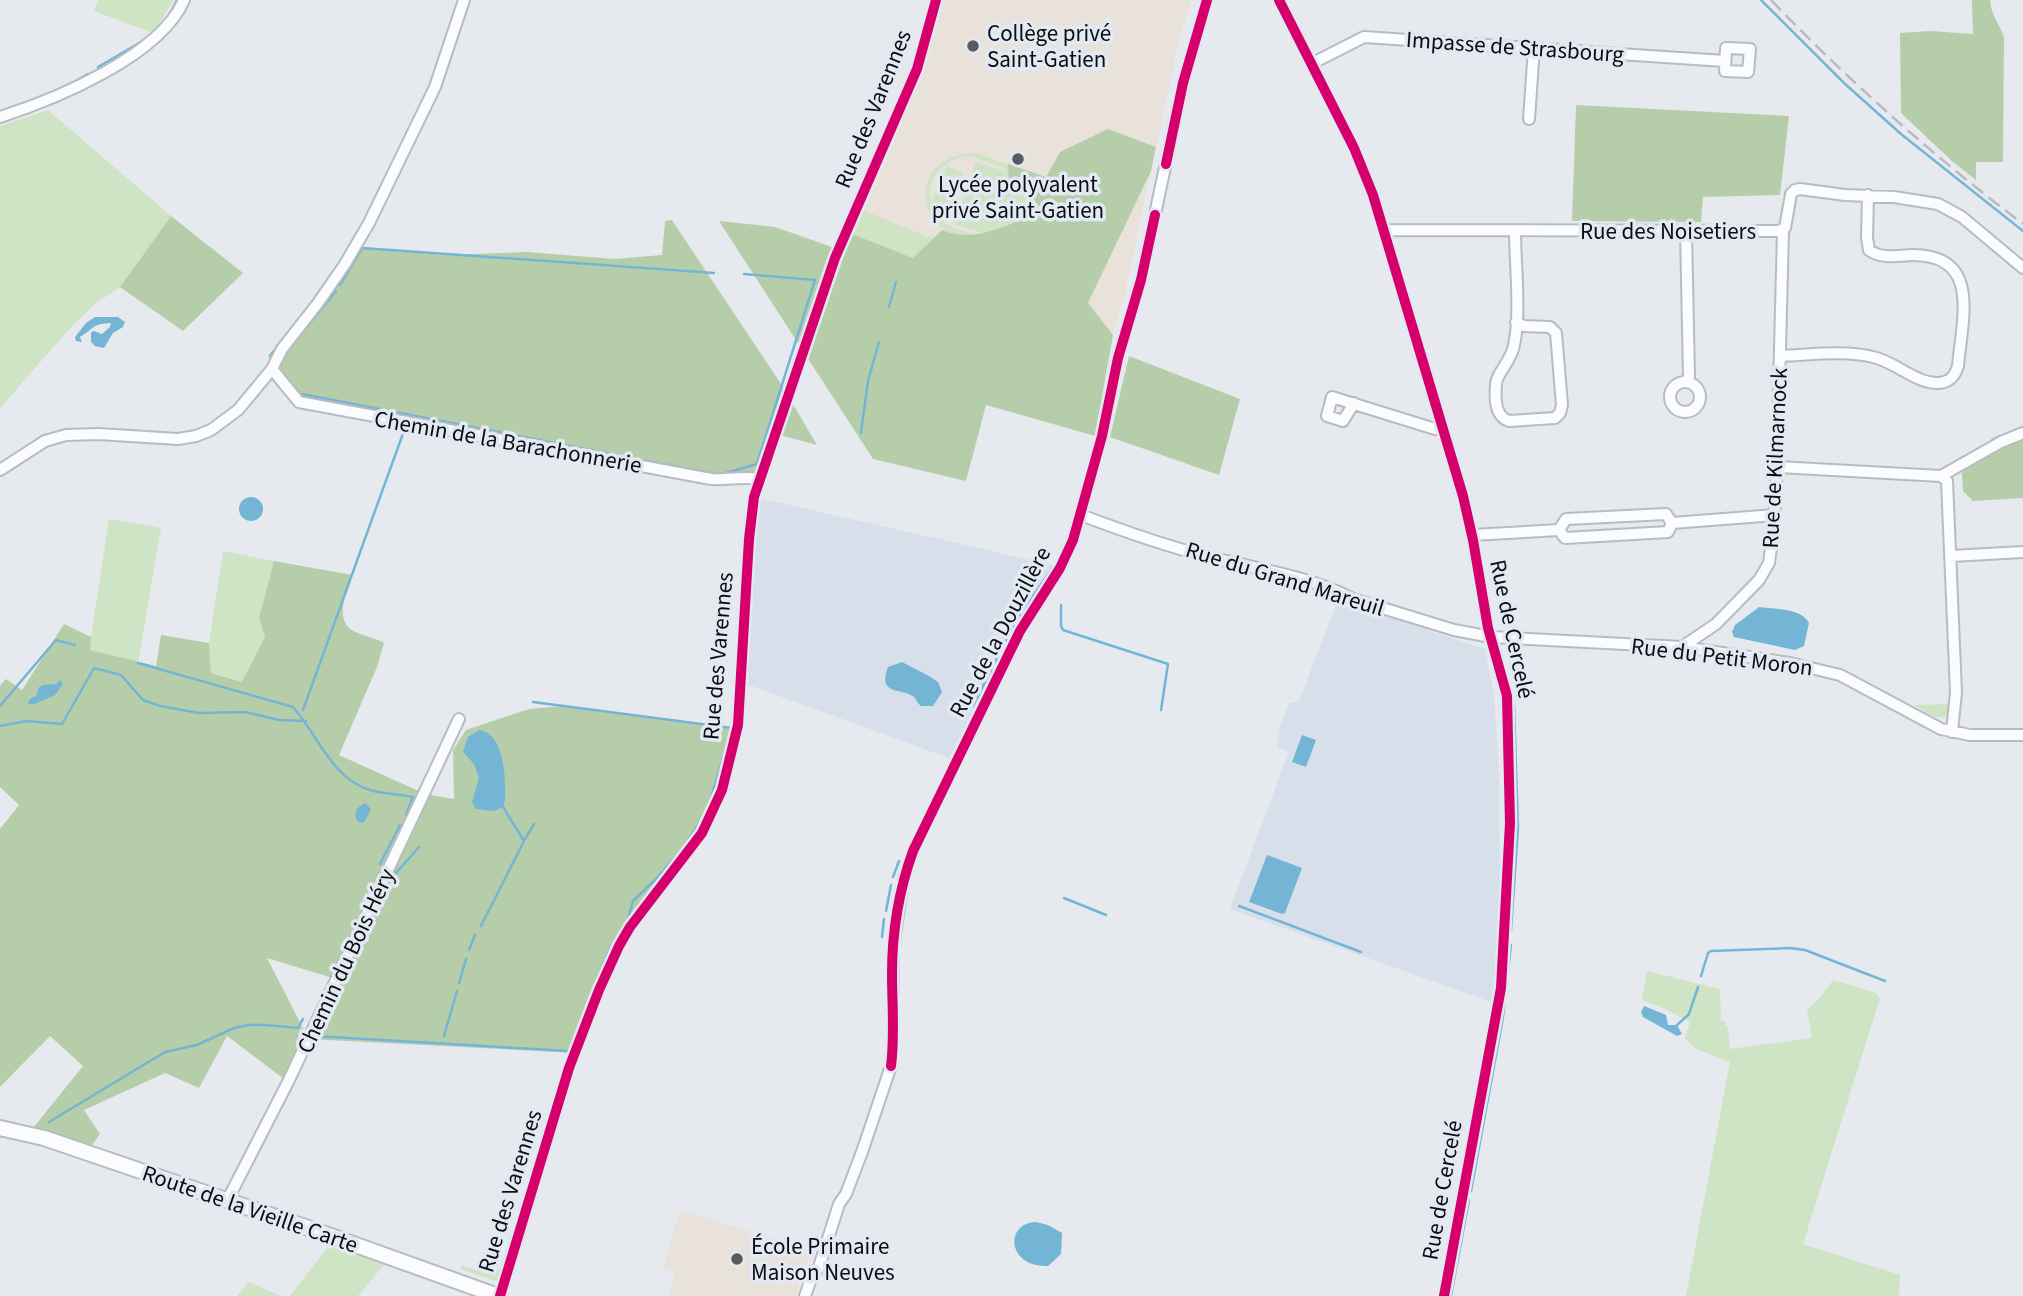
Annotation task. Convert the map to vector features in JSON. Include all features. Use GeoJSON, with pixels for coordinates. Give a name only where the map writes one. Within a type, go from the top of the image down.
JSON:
{"type":"FeatureCollection","features":[{"type":"Feature","properties":{"kind":"street"},"geometry":{"type":"LineString","coordinates":[[0,117],[47,102],[132,54],[155,39],[177,16],[184,0]]}},
{"type":"Feature","properties":{"kind":"street"},"geometry":{"type":"LineString","coordinates":[[0,470],[45,441],[66,435],[98,433],[178,439],[196,436],[218,426],[239,410],[272,369],[282,349],[318,303],[369,223],[435,87],[464,0]]}},
{"type":"Feature","properties":{"kind":"street","name":"Rue des Varennes"},"geometry":{"type":"LineString","coordinates":[[499,1296],[569,1068],[599,989],[630,928],[702,833],[717,804],[738,725],[748,539],[754,497],[842,239],[917,69],[936,0]]}},
{"type":"Feature","properties":{"kind":"street","name":"Rue de la Douzillère"},"geometry":{"type":"LineString","coordinates":[[812,1296],[839,1204],[846,1194],[891,1066],[893,947],[904,877],[913,851],[1020,631],[1060,568],[1081,515],[1109,409],[1118,358],[1142,280],[1183,83],[1207,0]]}},
{"type":"Feature","properties":{"kind":"street","name":"Rue de Cercelé"},"geometry":{"type":"LineString","coordinates":[[1279,0],[1359,158],[1384,230],[1472,536],[1491,637],[1507,696],[1509,833],[1503,963],[1498,1006],[1444,1296]]}},
{"type":"Feature","properties":{"kind":"street","name":"Impasse de Strasbourg"},"geometry":{"type":"LineString","coordinates":[[1311,64],[1364,37],[1725,61]]}},
{"type":"Feature","properties":{"kind":"street"},"geometry":{"type":"LineString","coordinates":[[1529,119],[1534,48]]}},
{"type":"Feature","properties":{"kind":"street","name":"Rue des Noisetiers"},"geometry":{"type":"LineString","coordinates":[[1384,230],[1783,231],[1789,199],[1795,190],[1912,199],[1943,206],[1962,217],[2023,268]]}},
{"type":"Feature","properties":{"kind":"street"},"geometry":{"type":"LineString","coordinates":[[1780,356],[1865,356],[1885,360],[1921,379],[1934,382],[1946,382],[1955,374],[1963,303],[1961,280],[1950,265],[1932,256],[1885,256],[1869,250],[1868,195]]}},
{"type":"Feature","properties":{"kind":"street"},"geometry":{"type":"LineString","coordinates":[[1515,230],[1516,322],[1512,354],[1496,379],[1499,414],[1503,419],[1513,422],[1555,418],[1560,414],[1562,405],[1556,333],[1550,327],[1524,326],[1516,322]]}},
{"type":"Feature","properties":{"kind":"street","name":"Rue de Kilmarnock"},"geometry":{"type":"LineString","coordinates":[[1682,648],[1716,624],[1759,580],[1769,563],[1775,515],[1783,231]]}},
{"type":"Feature","properties":{"kind":"street"},"geometry":{"type":"LineString","coordinates":[[1686,232],[1687,382]]}},
{"type":"Feature","properties":{"kind":"street","name":"Chemin de la Barachonnerie"},"geometry":{"type":"LineString","coordinates":[[272,369],[299,402],[711,479],[726,480],[744,476],[760,479]]}},
{"type":"Feature","properties":{"kind":"street"},"geometry":{"type":"LineString","coordinates":[[1354,404],[1435,429],[1443,429]]}},
{"type":"Feature","properties":{"kind":"street"},"geometry":{"type":"LineString","coordinates":[[1941,476],[2001,442],[2023,433]]}},
{"type":"Feature","properties":{"kind":"street"},"geometry":{"type":"LineString","coordinates":[[1777,467],[1941,476],[1946,479],[1949,486],[1956,692],[1952,732]]}},
{"type":"Feature","properties":{"kind":"street"},"geometry":{"type":"LineString","coordinates":[[1559,530],[1566,520],[1578,519],[1666,514],[1672,523]]}},
{"type":"Feature","properties":{"kind":"street","name":"Rue du Grand Mareuil"},"geometry":{"type":"LineString","coordinates":[[1081,515],[1121,530],[1279,574],[1454,630],[1491,637]]}},
{"type":"Feature","properties":{"kind":"street"},"geometry":{"type":"LineString","coordinates":[[1672,523],[1775,515]]}},
{"type":"Feature","properties":{"kind":"street"},"geometry":{"type":"LineString","coordinates":[[1559,530],[1565,538],[1668,532],[1672,523]]}},
{"type":"Feature","properties":{"kind":"street"},"geometry":{"type":"LineString","coordinates":[[1472,536],[1559,530]]}},
{"type":"Feature","properties":{"kind":"street"},"geometry":{"type":"LineString","coordinates":[[1952,555],[2023,552]]}},
{"type":"Feature","properties":{"kind":"street","name":"Rue du Petit Moron"},"geometry":{"type":"LineString","coordinates":[[1491,637],[1682,648],[1731,653],[1823,669],[1859,684],[1923,720],[1952,732],[1983,736],[2023,735]]}},
{"type":"Feature","properties":{"kind":"street","name":"Chemin du Bois Héry"},"geometry":{"type":"LineString","coordinates":[[228,1201],[288,1082],[459,719]]}},
{"type":"Feature","properties":{"kind":"street","name":"Route de la Vieille Carte"},"geometry":{"type":"LineString","coordinates":[[0,1128],[44,1138],[499,1296]]}},
{"type":"Feature","properties":{"kind":"street","name":"Rue de la Douzillère"},"geometry":{"type":"LineString","coordinates":[[805,1296],[819,1267]]}},
{"type":"Feature","properties":{"kind":"shaded area","name":"Lycée polyvalent privé Saint-Gatien"},"geometry":{"type":"Polygon","coordinates":[[[941,0],[1191,0],[1179,41],[1123,302],[1113,335],[850,233],[920,75],[941,0]]]}},
{"type":"Feature","properties":{"kind":"shaded area"},"geometry":{"type":"Polygon","coordinates":[[[759,498],[1053,565],[1005,646],[949,758],[746,684],[750,577],[759,498]]]}},
{"type":"Feature","properties":{"kind":"shaded area"},"geometry":{"type":"Polygon","coordinates":[[[1338,600],[1485,649],[1494,694],[1499,775],[1500,890],[1494,1003],[1230,909],[1289,752],[1277,746],[1279,731],[1289,703],[1299,701],[1338,600]]]}},
{"type":"Feature","properties":{"kind":"shaded area","name":"École Primaire Maison Neuves"},"geometry":{"type":"Polygon","coordinates":[[[680,1210],[812,1250],[795,1296],[668,1296],[676,1273],[663,1267],[680,1210]]]}},
{"type":"Feature","properties":{"kind":"green space"},"geometry":{"type":"Polygon","coordinates":[[[98,0],[174,0],[153,33],[94,11],[98,0]]]}},
{"type":"Feature","properties":{"kind":"green space"},"geometry":{"type":"Polygon","coordinates":[[[1972,0],[1990,0],[2004,37],[2003,162],[1976,162],[1976,180],[1901,113],[1900,33],[1930,31],[1973,34],[1972,0]]]}},
{"type":"Feature","properties":{"kind":"green space"},"geometry":{"type":"Polygon","coordinates":[[[1576,105],[1789,116],[1780,195],[1703,197],[1701,222],[1572,221],[1576,105]]]}},
{"type":"Feature","properties":{"kind":"green space"},"geometry":{"type":"Polygon","coordinates":[[[48,110],[171,216],[120,287],[95,304],[71,327],[0,408],[0,126],[48,110]]]}},
{"type":"Feature","properties":{"kind":"green space"},"geometry":{"type":"Polygon","coordinates":[[[1108,129],[1156,147],[1151,171],[1088,303],[1113,335],[1095,436],[986,405],[966,481],[873,459],[719,221],[775,227],[832,247],[850,233],[913,258],[942,230],[953,234],[979,234],[1006,226],[1042,210],[1031,196],[1009,187],[1008,164],[1046,177],[1060,152],[1108,129]]]}},
{"type":"Feature","properties":{"kind":"green space"},"geometry":{"type":"Polygon","coordinates":[[[976,153],[1092,196],[1103,212],[1108,229],[1106,246],[1098,264],[1076,272],[1052,271],[954,236],[939,225],[930,212],[926,198],[927,185],[933,172],[943,162],[958,156],[976,153]],[[961,157],[949,162],[940,169],[930,186],[932,206],[947,225],[1067,269],[1092,259],[1101,245],[1104,228],[1100,214],[1089,202],[1057,185],[1008,169],[1009,187],[1031,196],[1042,210],[1005,227],[982,233],[954,224],[976,162],[1005,172],[1007,169],[972,157],[961,157]]]}},
{"type":"Feature","properties":{"kind":"green space"},"geometry":{"type":"Polygon","coordinates":[[[946,166],[963,172],[950,209],[932,202],[946,166]]]}},
{"type":"Feature","properties":{"kind":"green space"},"geometry":{"type":"Polygon","coordinates":[[[860,209],[933,239],[913,258],[850,233],[860,209]]]}},
{"type":"Feature","properties":{"kind":"green space"},"geometry":{"type":"Polygon","coordinates":[[[171,216],[243,273],[183,331],[120,287],[171,216]]]}},
{"type":"Feature","properties":{"kind":"green space"},"geometry":{"type":"Polygon","coordinates":[[[672,220],[781,384],[817,445],[775,434],[764,466],[744,476],[726,480],[299,400],[280,367],[282,349],[355,248],[446,255],[527,252],[614,259],[662,255],[665,221],[672,220]]]}},
{"type":"Feature","properties":{"kind":"green space"},"geometry":{"type":"Polygon","coordinates":[[[1129,356],[1240,399],[1219,475],[1110,437],[1129,356]]]}},
{"type":"Feature","properties":{"kind":"green space"},"geometry":{"type":"Polygon","coordinates":[[[2023,426],[2023,498],[1973,501],[1963,491],[1962,473],[1978,459],[1992,438],[2023,426]]]}},
{"type":"Feature","properties":{"kind":"green space"},"geometry":{"type":"Polygon","coordinates":[[[109,519],[161,528],[138,663],[89,650],[109,519]]]}},
{"type":"Feature","properties":{"kind":"green space"},"geometry":{"type":"Polygon","coordinates":[[[223,551],[274,561],[259,618],[265,637],[243,682],[211,673],[209,643],[223,551]]]}},
{"type":"Feature","properties":{"kind":"green space"},"geometry":{"type":"Polygon","coordinates":[[[274,561],[352,575],[344,599],[345,623],[350,629],[384,643],[377,667],[339,755],[425,794],[454,799],[453,750],[466,730],[529,709],[562,706],[732,728],[717,804],[630,927],[575,1053],[309,1039],[288,1082],[227,1036],[199,1088],[165,1073],[84,1110],[100,1134],[89,1149],[33,1128],[83,1066],[50,1036],[0,1087],[0,829],[19,805],[0,787],[0,686],[6,679],[22,690],[64,624],[91,637],[90,650],[156,666],[161,635],[209,643],[211,673],[242,682],[265,637],[259,618],[274,561]],[[267,958],[308,1038],[336,979],[267,958]]]}},
{"type":"Feature","properties":{"kind":"green space"},"geometry":{"type":"Polygon","coordinates":[[[1951,704],[1948,716],[1940,718],[1915,705],[1951,704]]]}},
{"type":"Feature","properties":{"kind":"green space"},"geometry":{"type":"Polygon","coordinates":[[[1647,971],[1720,989],[1721,1021],[1725,1021],[1725,1026],[1728,1027],[1730,1049],[1812,1038],[1807,1010],[1833,980],[1876,993],[1880,998],[1803,1244],[1900,1275],[1899,1296],[1686,1296],[1730,1062],[1696,1049],[1685,1039],[1690,1022],[1642,1000],[1647,971]]]}},
{"type":"Feature","properties":{"kind":"green space"},"geometry":{"type":"Polygon","coordinates":[[[512,1234],[516,1235],[498,1282],[460,1269],[462,1265],[488,1274],[501,1268],[512,1234]]]}},
{"type":"Feature","properties":{"kind":"green space"},"geometry":{"type":"Polygon","coordinates":[[[330,1244],[384,1265],[358,1296],[290,1296],[330,1244]]]}},
{"type":"Feature","properties":{"kind":"green space"},"geometry":{"type":"Polygon","coordinates":[[[249,1282],[281,1296],[237,1296],[249,1282]]]}},
{"type":"Feature","properties":{"kind":"water"},"geometry":{"type":"Polygon","coordinates":[[[95,317],[118,317],[125,322],[123,327],[113,333],[104,348],[91,342],[91,332],[102,334],[111,323],[96,325],[80,337],[82,342],[76,341],[75,337],[86,323],[95,317]]]}},
{"type":"Feature","properties":{"kind":"water"},"geometry":{"type":"Polygon","coordinates":[[[251,497],[260,500],[263,509],[260,518],[251,521],[242,518],[239,509],[242,500],[251,497]]]}},
{"type":"Feature","properties":{"kind":"water"},"geometry":{"type":"Polygon","coordinates":[[[1759,607],[1787,610],[1805,618],[1809,623],[1804,646],[1795,650],[1734,637],[1732,632],[1735,625],[1759,607]]]}},
{"type":"Feature","properties":{"kind":"water"},"geometry":{"type":"Polygon","coordinates":[[[902,662],[938,682],[942,692],[933,706],[921,706],[909,694],[888,687],[885,676],[888,667],[902,662]]]}},
{"type":"Feature","properties":{"kind":"water"},"geometry":{"type":"Polygon","coordinates":[[[60,680],[63,684],[55,695],[32,705],[28,703],[37,695],[38,688],[56,684],[60,680]]]}},
{"type":"Feature","properties":{"kind":"water"},"geometry":{"type":"Polygon","coordinates":[[[479,730],[488,733],[494,740],[502,759],[505,801],[503,807],[494,811],[476,809],[472,802],[479,778],[474,764],[463,752],[468,737],[479,730]]]}},
{"type":"Feature","properties":{"kind":"water"},"geometry":{"type":"Polygon","coordinates":[[[1302,735],[1316,740],[1306,767],[1292,762],[1302,735]]]}},
{"type":"Feature","properties":{"kind":"water"},"geometry":{"type":"Polygon","coordinates":[[[365,803],[371,809],[362,823],[357,821],[356,813],[365,803]]]}},
{"type":"Feature","properties":{"kind":"water"},"geometry":{"type":"Polygon","coordinates":[[[1267,855],[1302,868],[1285,913],[1282,914],[1249,902],[1267,855]]]}},
{"type":"Feature","properties":{"kind":"water"},"geometry":{"type":"Polygon","coordinates":[[[1644,1006],[1666,1015],[1668,1025],[1677,1025],[1682,1034],[1677,1036],[1643,1017],[1641,1012],[1644,1006]]]}},
{"type":"Feature","properties":{"kind":"water"},"geometry":{"type":"Polygon","coordinates":[[[1036,1222],[1062,1233],[1061,1254],[1048,1266],[1034,1265],[1024,1260],[1015,1245],[1019,1230],[1026,1224],[1036,1222]]]}},
{"type":"Feature","properties":{"kind":"waterway"},"geometry":{"type":"LineString","coordinates":[[172,10],[177,0]]}},
{"type":"Feature","properties":{"kind":"waterway"},"geometry":{"type":"LineString","coordinates":[[1761,0],[1844,83],[1901,134],[2023,231]]}},
{"type":"Feature","properties":{"kind":"waterway"},"geometry":{"type":"LineString","coordinates":[[98,67],[141,42]]}},
{"type":"Feature","properties":{"kind":"waterway"},"geometry":{"type":"LineString","coordinates":[[63,88],[88,74]]}},
{"type":"Feature","properties":{"kind":"waterway"},"geometry":{"type":"LineString","coordinates":[[340,285],[362,248],[714,273]]}},
{"type":"Feature","properties":{"kind":"waterway"},"geometry":{"type":"LineString","coordinates":[[722,474],[757,464],[815,280],[744,274]]}},
{"type":"Feature","properties":{"kind":"waterway"},"geometry":{"type":"LineString","coordinates":[[889,307],[896,282]]}},
{"type":"Feature","properties":{"kind":"waterway"},"geometry":{"type":"LineString","coordinates":[[283,356],[336,291]]}},
{"type":"Feature","properties":{"kind":"waterway"},"geometry":{"type":"LineString","coordinates":[[818,325],[821,314]]}},
{"type":"Feature","properties":{"kind":"waterway"},"geometry":{"type":"LineString","coordinates":[[270,356],[297,321]]}},
{"type":"Feature","properties":{"kind":"waterway"},"geometry":{"type":"LineString","coordinates":[[803,370],[816,333]]}},
{"type":"Feature","properties":{"kind":"waterway"},"geometry":{"type":"LineString","coordinates":[[861,433],[868,381],[879,342]]}},
{"type":"Feature","properties":{"kind":"waterway"},"geometry":{"type":"LineString","coordinates":[[302,394],[715,474]]}},
{"type":"Feature","properties":{"kind":"waterway"},"geometry":{"type":"LineString","coordinates":[[303,710],[405,428]]}},
{"type":"Feature","properties":{"kind":"waterway"},"geometry":{"type":"LineString","coordinates":[[973,706],[1017,619],[1054,566]]}},
{"type":"Feature","properties":{"kind":"waterway"},"geometry":{"type":"LineString","coordinates":[[1061,605],[1063,630],[1168,664],[1161,710]]}},
{"type":"Feature","properties":{"kind":"waterway"},"geometry":{"type":"LineString","coordinates":[[0,706],[56,640],[75,645]]}},
{"type":"Feature","properties":{"kind":"waterway"},"geometry":{"type":"LineString","coordinates":[[138,663],[293,707],[345,776],[370,790],[413,797],[406,815]]}},
{"type":"Feature","properties":{"kind":"waterway"},"geometry":{"type":"LineString","coordinates":[[0,726],[26,721],[62,724],[94,668],[121,675],[143,700],[160,706],[199,713],[245,712],[279,720],[306,721]]}},
{"type":"Feature","properties":{"kind":"waterway"},"geometry":{"type":"LineString","coordinates":[[533,702],[732,728],[708,808]]}},
{"type":"Feature","properties":{"kind":"waterway"},"geometry":{"type":"LineString","coordinates":[[1511,930],[1518,828],[1514,706]]}},
{"type":"Feature","properties":{"kind":"waterway"},"geometry":{"type":"LineString","coordinates":[[481,926],[524,841],[503,807]]}},
{"type":"Feature","properties":{"kind":"waterway"},"geometry":{"type":"LineString","coordinates":[[595,985],[608,953],[628,919],[633,901],[684,847],[705,814]]}},
{"type":"Feature","properties":{"kind":"waterway"},"geometry":{"type":"LineString","coordinates":[[525,839],[534,824]]}},
{"type":"Feature","properties":{"kind":"waterway"},"geometry":{"type":"LineString","coordinates":[[380,864],[400,825]]}},
{"type":"Feature","properties":{"kind":"waterway"},"geometry":{"type":"LineString","coordinates":[[367,928],[389,881],[419,847]]}},
{"type":"Feature","properties":{"kind":"waterway"},"geometry":{"type":"LineString","coordinates":[[893,877],[899,861]]}},
{"type":"Feature","properties":{"kind":"waterway"},"geometry":{"type":"LineString","coordinates":[[886,911],[891,885]]}},
{"type":"Feature","properties":{"kind":"waterway"},"geometry":{"type":"LineString","coordinates":[[1064,898],[1106,915]]}},
{"type":"Feature","properties":{"kind":"waterway"},"geometry":{"type":"LineString","coordinates":[[1239,906],[1361,952]]}},
{"type":"Feature","properties":{"kind":"waterway"},"geometry":{"type":"LineString","coordinates":[[882,937],[884,919]]}},
{"type":"Feature","properties":{"kind":"waterway"},"geometry":{"type":"LineString","coordinates":[[469,950],[475,935]]}},
{"type":"Feature","properties":{"kind":"waterway"},"geometry":{"type":"LineString","coordinates":[[1471,1191],[1503,1017],[1511,945]]}},
{"type":"Feature","properties":{"kind":"waterway"},"geometry":{"type":"LineString","coordinates":[[1701,976],[1711,951],[1790,948],[1805,950],[1885,981]]}},
{"type":"Feature","properties":{"kind":"waterway"},"geometry":{"type":"LineString","coordinates":[[459,983],[466,959]]}},
{"type":"Feature","properties":{"kind":"waterway"},"geometry":{"type":"LineString","coordinates":[[1677,1025],[1689,1014],[1698,987]]}},
{"type":"Feature","properties":{"kind":"waterway"},"geometry":{"type":"LineString","coordinates":[[444,1036],[457,991]]}},
{"type":"Feature","properties":{"kind":"waterway"},"geometry":{"type":"LineString","coordinates":[[561,1075],[591,995]]}},
{"type":"Feature","properties":{"kind":"waterway"},"geometry":{"type":"LineString","coordinates":[[49,1122],[165,1052],[197,1045],[234,1028],[248,1025],[298,1028],[303,1019]]}},
{"type":"Feature","properties":{"kind":"waterway"},"geometry":{"type":"LineString","coordinates":[[314,1036],[569,1051]]}},
{"type":"Feature","properties":{"kind":"waterway"},"geometry":{"type":"LineString","coordinates":[[566,1099],[573,1074]]}},
{"type":"Feature","properties":{"kind":"waterway"},"geometry":{"type":"LineString","coordinates":[[548,1117],[557,1087]]}},
{"type":"Feature","properties":{"kind":"waterway"},"geometry":{"type":"LineString","coordinates":[[555,1134],[561,1115]]}},
{"type":"Feature","properties":{"kind":"waterway"},"geometry":{"type":"LineString","coordinates":[[0,1136],[14,1138]]}},
{"type":"Feature","properties":{"kind":"waterway"},"geometry":{"type":"LineString","coordinates":[[527,1224],[547,1159]]}},
{"type":"Feature","properties":{"kind":"waterway"},"geometry":{"type":"LineString","coordinates":[[521,1208],[533,1167]]}},
{"type":"Feature","properties":{"kind":"waterway"},"geometry":{"type":"LineString","coordinates":[[1451,1296],[1469,1200]]}},
{"type":"Feature","properties":{"kind":"waterway"},"geometry":{"type":"LineString","coordinates":[[502,1268],[512,1235]]}},
{"type":"Feature","properties":{"kind":"railway"},"geometry":{"type":"LineString","coordinates":[[1771,0],[1893,117],[2023,224]]}},
{"type":"Feature","properties":{"kind":"cycle path"},"geometry":{"type":"LineString","coordinates":[[500,1296],[569,1068],[599,990],[630,927],[702,833],[722,790],[738,725],[754,497],[835,258],[917,69],[936,0]]}},
{"type":"Feature","properties":{"kind":"cycle path"},"geometry":{"type":"LineString","coordinates":[[1166,164],[1183,83],[1207,0]]}},
{"type":"Feature","properties":{"kind":"cycle path"},"geometry":{"type":"LineString","coordinates":[[1279,0],[1354,148],[1373,195],[1463,496],[1488,628],[1507,696],[1510,823],[1501,988],[1444,1296]]}},
{"type":"Feature","properties":{"kind":"cycle path"},"geometry":{"type":"LineString","coordinates":[[891,1066],[893,943],[897,911],[908,866],[1020,631],[1060,568],[1073,540],[1102,436],[1118,358],[1141,280],[1155,215]]}},
{"type":"Feature","properties":{"kind":"place","name":"Collège privé Saint-Gatien"},"geometry":{"type":"Point","coordinates":[973,46]}},
{"type":"Feature","properties":{"kind":"place","name":"Lycée polyvalent privé Saint-Gatien"},"geometry":{"type":"Point","coordinates":[1018,159]}},
{"type":"Feature","properties":{"kind":"place","name":"École Primaire Maison Neuves"},"geometry":{"type":"Point","coordinates":[737,1259]}}]}
